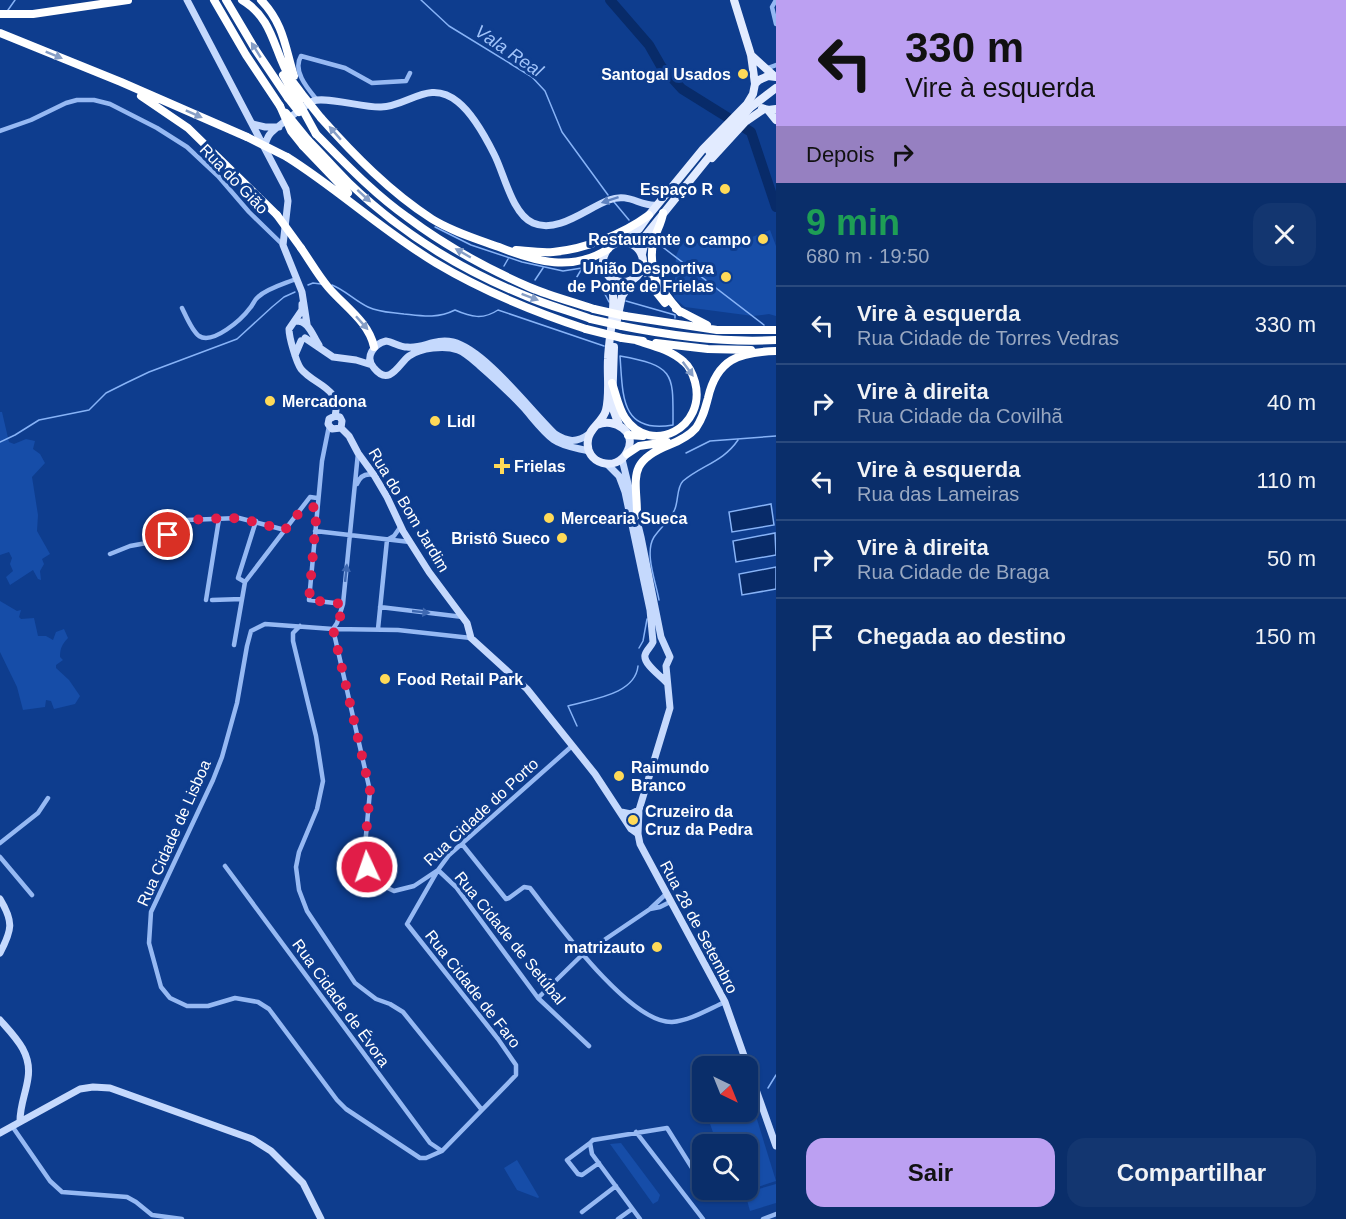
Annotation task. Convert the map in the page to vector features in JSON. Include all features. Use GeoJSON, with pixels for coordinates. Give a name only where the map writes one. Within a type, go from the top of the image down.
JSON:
{"type":"FeatureCollection","features":[{"type":"Feature","properties":{"kind":"highway"},"geometry":{"type":"LineString","coordinates":[[0,14],[33,14],[128,0]]}},
{"type":"Feature","properties":{"kind":"highway"},"geometry":{"type":"LineString","coordinates":[[214,0],[246,55],[280,106],[291,131],[372,204],[428,245],[459,264],[526,296],[591,319],[662,334],[748,341],[774,340]]}},
{"type":"Feature","properties":{"kind":"highway"},"geometry":{"type":"LineString","coordinates":[[226,0],[255,49],[294,95],[321,118],[348,149],[377,176],[432,219],[449,228],[534,259],[572,264],[593,258],[608,249]]}},
{"type":"Feature","properties":{"kind":"highway"},"geometry":{"type":"LineString","coordinates":[[261,0],[272,12],[282,30],[293,75],[294,95]]}},
{"type":"Feature","properties":{"kind":"highway"},"geometry":{"type":"LineString","coordinates":[[246,2],[264,21],[272,34],[280,70],[316,134],[372,189],[434,236],[531,288],[594,309],[717,330],[771,331]]}},
{"type":"Feature","properties":{"kind":"highway"},"geometry":{"type":"LineString","coordinates":[[0,33],[121,82],[287,157],[435,262],[524,308],[586,329],[638,341],[708,349],[776,351]]}},
{"type":"Feature","properties":{"kind":"highway"},"geometry":{"type":"LineString","coordinates":[[121,82],[188,128],[277,215],[314,267],[344,304],[367,327],[372,336],[372,350]]}},
{"type":"Feature","properties":{"kind":"highway"},"geometry":{"type":"LineString","coordinates":[[306,143],[344,190],[381,224]]}},
{"type":"Feature","properties":{"kind":"highway"},"geometry":{"type":"LineString","coordinates":[[663,213],[654,240],[652,264],[659,285],[680,312]]}},
{"type":"Feature","properties":{"kind":"highway"},"geometry":{"type":"LineString","coordinates":[[503,249],[553,252],[577,247],[615,236],[649,215]]}},
{"type":"Feature","properties":{"kind":"highway"},"geometry":{"type":"LineString","coordinates":[[644,264],[653,288],[667,305],[717,330]]}},
{"type":"Feature","properties":{"kind":"highway"},"geometry":{"type":"LineString","coordinates":[[628,435],[656,436],[678,431],[691,418],[696,407],[697,390],[693,376],[685,363],[664,349],[638,341]]}},
{"type":"Feature","properties":{"kind":"highway"},"geometry":{"type":"LineString","coordinates":[[638,520],[635,484],[638,468],[645,457],[651,452],[676,442],[693,431],[701,422],[712,381],[724,365],[742,355],[763,351]]}},
{"type":"Feature","properties":{"kind":"highway"},"geometry":{"type":"LineString","coordinates":[[612,383],[626,418],[642,433],[656,436]]}},
{"type":"Feature","properties":{"kind":"highway"},"geometry":{"type":"LineString","coordinates":[[625,457],[639,446],[676,442]]}},
{"type":"Feature","properties":{"kind":"main road"},"geometry":{"type":"LineString","coordinates":[[734,0],[751,55],[755,84],[753,94],[703,150],[639,230],[608,249],[603,261],[610,277],[614,296],[608,357],[607,404],[603,417],[589,434],[588,440],[589,451],[596,460],[607,464],[625,457],[629,448],[628,435],[619,425],[612,406],[614,343],[620,301],[625,290],[638,277],[644,264],[642,254],[646,235],[696,175],[745,122],[771,110]]}},
{"type":"Feature","properties":{"kind":"main road"},"geometry":{"type":"LineString","coordinates":[[751,55],[775,76]]}},
{"type":"Feature","properties":{"kind":"main road"},"geometry":{"type":"LineString","coordinates":[[755,84],[763,77],[775,76]]}},
{"type":"Feature","properties":{"kind":"main road"},"geometry":{"type":"LineString","coordinates":[[696,175],[711,151],[751,107],[776,89]]}},
{"type":"Feature","properties":{"kind":"main road"},"geometry":{"type":"LineString","coordinates":[[753,94],[757,103],[771,110],[776,118]]}},
{"type":"Feature","properties":{"kind":"main road"},"geometry":{"type":"LineString","coordinates":[[691,166],[711,151]]}},
{"type":"Feature","properties":{"kind":"main road"},"geometry":{"type":"LineString","coordinates":[[620,242],[633,244],[642,254]]}},
{"type":"Feature","properties":{"kind":"main road"},"geometry":{"type":"LineString","coordinates":[[610,277],[620,282],[632,281]]}},
{"type":"Feature","properties":{"kind":"main road"},"geometry":{"type":"LineString","coordinates":[[597,425],[608,422],[619,425]]}},
{"type":"Feature","properties":{"kind":"street"},"geometry":{"type":"LineString","coordinates":[[187,0],[286,189],[288,201],[283,245],[302,292],[309,334],[295,355]]}},
{"type":"Feature","properties":{"kind":"street"},"geometry":{"type":"LineString","coordinates":[[776,0],[772,8],[776,24]]}},
{"type":"Feature","properties":{"kind":"street"},"geometry":{"type":"LineString","coordinates":[[317,100],[306,86],[299,71],[298,63],[301,56],[345,68],[372,83],[405,81],[410,72]]}},
{"type":"Feature","properties":{"kind":"street"},"geometry":{"type":"LineString","coordinates":[[765,69],[776,65]]}},
{"type":"Feature","properties":{"kind":"street"},"geometry":{"type":"LineString","coordinates":[[264,147],[269,135],[317,100],[383,108],[423,92],[439,93],[456,100],[467,111],[494,153],[523,216],[531,222],[540,226],[550,226],[611,198],[624,197],[649,205],[657,205]]}},
{"type":"Feature","properties":{"kind":"street","name":"Rua do Gião"},"geometry":{"type":"LineString","coordinates":[[0,131],[77,100],[94,100],[110,104],[157,128],[187,147],[218,176],[249,212],[283,245]]}},
{"type":"Feature","properties":{"kind":"street"},"geometry":{"type":"LineString","coordinates":[[253,124],[279,127]]}},
{"type":"Feature","properties":{"kind":"street"},"geometry":{"type":"LineString","coordinates":[[258,134],[265,127]]}},
{"type":"Feature","properties":{"kind":"street"},"geometry":{"type":"LineString","coordinates":[[258,134],[269,135]]}},
{"type":"Feature","properties":{"kind":"street"},"geometry":{"type":"LineString","coordinates":[[182,308],[198,335],[203,338],[210,337],[234,324],[263,293],[296,279]]}},
{"type":"Feature","properties":{"kind":"street"},"geometry":{"type":"LineString","coordinates":[[302,292],[302,310],[289,328],[291,338],[303,340],[333,357],[356,360],[372,365],[379,373],[388,374],[398,370],[403,360],[413,354],[440,347],[456,349],[463,352],[500,383],[552,438],[568,446],[589,451]]}},
{"type":"Feature","properties":{"kind":"street"},"geometry":{"type":"LineString","coordinates":[[295,321],[302,321],[308,326],[324,351]]}},
{"type":"Feature","properties":{"kind":"street","name":"Rua do Bom Jardim"},"geometry":{"type":"LineString","coordinates":[[291,338],[301,369],[331,393],[337,402],[335,416],[340,417],[342,421],[335,428],[349,436],[387,497],[410,542],[429,572],[463,616],[471,638]]}},
{"type":"Feature","properties":{"kind":"street"},"geometry":{"type":"LineString","coordinates":[[356,360],[386,341],[409,348],[432,341],[460,345],[474,353],[504,380],[555,434],[574,441],[589,434]]}},
{"type":"Feature","properties":{"kind":"street"},"geometry":{"type":"LineString","coordinates":[[398,345],[403,360]]}},
{"type":"Feature","properties":{"kind":"street"},"geometry":{"type":"LineString","coordinates":[[372,350],[372,365]]}},
{"type":"Feature","properties":{"kind":"street"},"geometry":{"type":"LineString","coordinates":[[335,416],[329,419],[335,428],[327,439],[322,461],[309,600],[343,604]]}},
{"type":"Feature","properties":{"kind":"street"},"geometry":{"type":"LineString","coordinates":[[333,629],[340,617],[343,604],[358,453]]}},
{"type":"Feature","properties":{"kind":"street","name":"Rua 28 de Setembro"},"geometry":{"type":"LineString","coordinates":[[625,457],[663,646],[669,652],[670,657],[666,666],[670,708],[639,810],[638,834],[643,853],[724,1002],[776,1146]]}},
{"type":"Feature","properties":{"kind":"street"},"geometry":{"type":"LineString","coordinates":[[607,464],[619,476],[629,506],[650,610],[653,634],[645,660],[667,682]]}},
{"type":"Feature","properties":{"kind":"street"},"geometry":{"type":"LineString","coordinates":[[355,492],[361,477],[374,475]]}},
{"type":"Feature","properties":{"kind":"street"},"geometry":{"type":"LineString","coordinates":[[234,645],[245,582],[310,497],[317,498]]}},
{"type":"Feature","properties":{"kind":"street"},"geometry":{"type":"LineString","coordinates":[[298,513],[306,508],[317,507]]}},
{"type":"Feature","properties":{"kind":"street"},"geometry":{"type":"LineString","coordinates":[[110,554],[130,546],[163,540],[176,525],[187,520],[239,518],[285,530]]}},
{"type":"Feature","properties":{"kind":"street"},"geometry":{"type":"LineString","coordinates":[[219,519],[209,600],[242,599]]}},
{"type":"Feature","properties":{"kind":"street"},"geometry":{"type":"LineString","coordinates":[[245,582],[238,578],[256,521]]}},
{"type":"Feature","properties":{"kind":"street"},"geometry":{"type":"LineString","coordinates":[[387,540],[394,536],[401,526]]}},
{"type":"Feature","properties":{"kind":"street"},"geometry":{"type":"LineString","coordinates":[[315,531],[410,542]]}},
{"type":"Feature","properties":{"kind":"street"},"geometry":{"type":"LineString","coordinates":[[378,629],[387,540]]}},
{"type":"Feature","properties":{"kind":"street"},"geometry":{"type":"LineString","coordinates":[[380,608],[463,616]]}},
{"type":"Feature","properties":{"kind":"street","name":"Rua Cidade de Lisboa"},"geometry":{"type":"LineString","coordinates":[[420,1158],[346,1109],[269,1009],[258,1002],[235,998],[208,1006],[187,1006],[170,998],[161,987],[150,943],[151,912],[222,757],[237,703],[251,631],[265,624],[439,633],[471,638]]}},
{"type":"Feature","properties":{"kind":"street"},"geometry":{"type":"LineString","coordinates":[[301,626],[293,633],[293,641],[316,736],[324,781],[299,852],[296,867],[299,890],[308,911],[355,983],[376,999],[403,1012],[482,1110]]}},
{"type":"Feature","properties":{"kind":"street","name":"Rua Cidade do Porto"},"geometry":{"type":"LineString","coordinates":[[333,629],[370,791],[365,846],[367,867],[375,882],[394,891],[414,886],[438,870],[449,855],[572,746]]}},
{"type":"Feature","properties":{"kind":"street"},"geometry":{"type":"LineString","coordinates":[[471,638],[527,689],[595,774],[631,829],[638,834]]}},
{"type":"Feature","properties":{"kind":"street"},"geometry":{"type":"LineString","coordinates":[[651,646],[663,646]]}},
{"type":"Feature","properties":{"kind":"street"},"geometry":{"type":"LineString","coordinates":[[655,669],[666,666]]}},
{"type":"Feature","properties":{"kind":"street"},"geometry":{"type":"LineString","coordinates":[[0,843],[38,813],[48,798]]}},
{"type":"Feature","properties":{"kind":"street"},"geometry":{"type":"LineString","coordinates":[[621,812],[631,814],[639,810]]}},
{"type":"Feature","properties":{"kind":"street"},"geometry":{"type":"LineString","coordinates":[[462,844],[506,899],[525,887],[530,888],[582,955],[643,1012],[674,1022],[724,1002]]}},
{"type":"Feature","properties":{"kind":"street"},"geometry":{"type":"LineString","coordinates":[[0,857],[32,895]]}},
{"type":"Feature","properties":{"kind":"street","name":"Rua Cidade de Évora"},"geometry":{"type":"LineString","coordinates":[[225,866],[430,1143],[442,1151]]}},
{"type":"Feature","properties":{"kind":"street","name":"Rua Cidade de Faro"},"geometry":{"type":"LineString","coordinates":[[420,1158],[426,1158],[442,1151],[516,1075],[517,1071],[516,1065],[498,1039],[407,924],[438,870]]}},
{"type":"Feature","properties":{"kind":"street","name":"Rua Cidade de Setúbal"},"geometry":{"type":"LineString","coordinates":[[438,870],[456,887],[538,998],[589,1046]]}},
{"type":"Feature","properties":{"kind":"street"},"geometry":{"type":"LineString","coordinates":[[538,998],[582,955],[650,909],[666,894]]}},
{"type":"Feature","properties":{"kind":"street"},"geometry":{"type":"LineString","coordinates":[[0,899],[11,924],[0,953]]}},
{"type":"Feature","properties":{"kind":"street"},"geometry":{"type":"LineString","coordinates":[[650,909],[670,902]]}},
{"type":"Feature","properties":{"kind":"street"},"geometry":{"type":"LineString","coordinates":[[0,1020],[20,1042],[27,1057],[29,1078],[20,1109],[20,1121]]}},
{"type":"Feature","properties":{"kind":"street"},"geometry":{"type":"LineString","coordinates":[[0,1133],[80,1089],[110,1088],[252,1139],[271,1151],[303,1182],[321,1219]]}},
{"type":"Feature","properties":{"kind":"street"},"geometry":{"type":"LineString","coordinates":[[12,1126],[50,1182],[62,1192],[127,1197],[152,1215],[182,1219]]}},
{"type":"Feature","properties":{"kind":"street"},"geometry":{"type":"LineString","coordinates":[[598,1163],[582,1175],[578,1174],[567,1160],[593,1140],[667,1128],[692,1168]]}},
{"type":"Feature","properties":{"kind":"street"},"geometry":{"type":"LineString","coordinates":[[636,1132],[703,1219]]}},
{"type":"Feature","properties":{"kind":"street"},"geometry":{"type":"LineString","coordinates":[[590,1143],[590,1149],[598,1163],[640,1219]]}},
{"type":"Feature","properties":{"kind":"street"},"geometry":{"type":"LineString","coordinates":[[582,1212],[616,1186]]}},
{"type":"Feature","properties":{"kind":"street"},"geometry":{"type":"LineString","coordinates":[[618,1219],[632,1209]]}},
{"type":"Feature","properties":{"kind":"street"},"geometry":{"type":"LineString","coordinates":[[764,1219],[776,1214]]}},
{"type":"Feature","properties":{"kind":"shaded area","name":"União Desportiva de Ponte de Frielas"},"geometry":{"type":"Polygon","coordinates":[[[770,230],[776,246],[776,316],[769,314],[753,316],[685,307],[674,298],[676,256],[682,242],[732,245],[770,230]]]}},
{"type":"Feature","properties":{"kind":"shaded area"},"geometry":{"type":"Polygon","coordinates":[[[0,412],[2,412],[9,442],[14,444],[26,439],[35,441],[33,449],[40,454],[45,463],[32,477],[38,515],[37,531],[50,554],[42,559],[44,564],[40,571],[41,580],[33,570],[10,585],[6,577],[13,571],[10,564],[12,558],[9,552],[0,555],[0,412]]]}},
{"type":"Feature","properties":{"kind":"shaded area"},"geometry":{"type":"Polygon","coordinates":[[[771,504],[774,525],[732,532],[729,512],[771,504]]]}},
{"type":"Feature","properties":{"kind":"shaded area"},"geometry":{"type":"Polygon","coordinates":[[[775,533],[776,555],[736,562],[733,541],[775,533]]]}},
{"type":"Feature","properties":{"kind":"shaded area"},"geometry":{"type":"Polygon","coordinates":[[[776,567],[776,589],[742,595],[739,574],[776,567]]]}},
{"type":"Feature","properties":{"kind":"shaded area"},"geometry":{"type":"Polygon","coordinates":[[[0,601],[17,611],[21,610],[19,617],[21,619],[34,618],[38,636],[46,636],[53,640],[56,632],[64,629],[68,638],[61,649],[60,657],[63,660],[56,665],[56,668],[69,680],[80,696],[75,704],[54,709],[51,701],[46,700],[45,707],[23,710],[17,687],[0,652],[0,601]]]}},
{"type":"Feature","properties":{"kind":"shaded area"},"geometry":{"type":"Polygon","coordinates":[[[709,1122],[758,1122],[776,1181],[758,1187],[758,1134],[714,1134],[709,1122]]]}},
{"type":"Feature","properties":{"kind":"shaded area"},"geometry":{"type":"Polygon","coordinates":[[[621,1143],[660,1195],[658,1201],[653,1204],[610,1144],[621,1143]]]}},
{"type":"Feature","properties":{"kind":"shaded area"},"geometry":{"type":"Polygon","coordinates":[[[517,1160],[538,1198],[517,1190],[504,1168],[517,1160]]]}},
{"type":"Feature","properties":{"kind":"shaded area"},"geometry":{"type":"Polygon","coordinates":[[[776,1184],[776,1203],[750,1211],[747,1200],[758,1200],[758,1189],[776,1184]]]}},
{"type":"Feature","properties":{"kind":"waterway"},"geometry":{"type":"LineString","coordinates":[[8,10],[15,0]]}},
{"type":"Feature","properties":{"kind":"waterway","name":"Vala Real"},"geometry":{"type":"LineString","coordinates":[[421,0],[449,26],[532,77],[545,91],[562,132],[608,195]]}},
{"type":"Feature","properties":{"kind":"waterway"},"geometry":{"type":"LineString","coordinates":[[610,0],[649,45],[661,66],[682,89],[751,132],[776,207]]}},
{"type":"Feature","properties":{"kind":"waterway","name":"Vala Real"},"geometry":{"type":"LineString","coordinates":[[614,202],[629,220]]}},
{"type":"Feature","properties":{"kind":"waterway"},"geometry":{"type":"LineString","coordinates":[[435,227],[471,245],[522,262],[563,271],[595,264],[596,277],[609,302]]}},
{"type":"Feature","properties":{"kind":"waterway","name":"Vala Real"},"geometry":{"type":"LineString","coordinates":[[660,245],[764,325]]}},
{"type":"Feature","properties":{"kind":"waterway"},"geometry":{"type":"LineString","coordinates":[[504,266],[508,259]]}},
{"type":"Feature","properties":{"kind":"waterway"},"geometry":{"type":"LineString","coordinates":[[535,280],[543,268]]}},
{"type":"Feature","properties":{"kind":"waterway"},"geometry":{"type":"LineString","coordinates":[[568,292],[581,270]]}},
{"type":"Feature","properties":{"kind":"waterway"},"geometry":{"type":"LineString","coordinates":[[308,285],[321,284]]}},
{"type":"Feature","properties":{"kind":"waterway"},"geometry":{"type":"LineString","coordinates":[[332,285],[363,305],[377,310],[430,316],[442,315],[455,310],[477,316],[498,310],[604,346]]}},
{"type":"Feature","properties":{"kind":"waterway"},"geometry":{"type":"LineString","coordinates":[[0,442],[39,420],[89,410],[106,393],[126,383],[237,339],[284,297],[295,292]]}},
{"type":"Feature","properties":{"kind":"waterway"},"geometry":{"type":"LineString","coordinates":[[626,301],[675,315],[675,318]]}},
{"type":"Feature","properties":{"kind":"waterway"},"geometry":{"type":"LineString","coordinates":[[620,356],[652,364],[667,375],[673,394],[673,425],[643,424],[634,417],[624,397],[620,356]]}},
{"type":"Feature","properties":{"kind":"waterway"},"geometry":{"type":"LineString","coordinates":[[686,453],[710,441],[776,436]]}},
{"type":"Feature","properties":{"kind":"waterway"},"geometry":{"type":"LineString","coordinates":[[659,600],[650,559],[654,537],[674,511],[679,487],[683,481],[726,453],[738,440]]}},
{"type":"Feature","properties":{"kind":"waterway"},"geometry":{"type":"LineString","coordinates":[[639,648],[643,641],[647,619]]}},
{"type":"Feature","properties":{"kind":"waterway"},"geometry":{"type":"LineString","coordinates":[[577,726],[568,706],[621,690],[635,676],[638,666]]}},
{"type":"Feature","properties":{"kind":"waterway"},"geometry":{"type":"LineString","coordinates":[[768,1088],[776,1075]]}},
{"type":"Feature","properties":{"kind":"place","name":"Santogal Usados"},"geometry":{"type":"Point","coordinates":[743,74]}},
{"type":"Feature","properties":{"kind":"place","name":"Espaço R"},"geometry":{"type":"Point","coordinates":[725,189]}},
{"type":"Feature","properties":{"kind":"place","name":"Restaurante o campo"},"geometry":{"type":"Point","coordinates":[763,239]}},
{"type":"Feature","properties":{"kind":"place","name":"União Desportiva de Ponte de Frielas"},"geometry":{"type":"Point","coordinates":[726,277]}},
{"type":"Feature","properties":{"kind":"place","name":"Mercadona"},"geometry":{"type":"Point","coordinates":[270,401]}},
{"type":"Feature","properties":{"kind":"place","name":"Lidl"},"geometry":{"type":"Point","coordinates":[435,421]}},
{"type":"Feature","properties":{"kind":"place","name":"Frielas"},"geometry":{"type":"Point","coordinates":[502,466]}},
{"type":"Feature","properties":{"kind":"place","name":"Mercearia Sueca"},"geometry":{"type":"Point","coordinates":[549,518]}},
{"type":"Feature","properties":{"kind":"place","name":"Bristô Sueco"},"geometry":{"type":"Point","coordinates":[562,538]}},
{"type":"Feature","properties":{"kind":"place","name":"Food Retail Park"},"geometry":{"type":"Point","coordinates":[385,679]}},
{"type":"Feature","properties":{"kind":"place","name":"Raimundo Branco"},"geometry":{"type":"Point","coordinates":[619,776]}},
{"type":"Feature","properties":{"kind":"place","name":"Cruzeiro da Cruz da Pedra"},"geometry":{"type":"Point","coordinates":[633,820]}},
{"type":"Feature","properties":{"kind":"place","name":"matrizauto"},"geometry":{"type":"Point","coordinates":[657,947]}},
{"type":"Feature","properties":{"kind":"route"},"geometry":{"type":"LineString","coordinates":[[168,535],[176,525],[182,522],[201,519],[239,518],[285,530],[298,513],[306,508],[317,507],[309,600],[343,604],[340,617],[333,629],[370,791],[365,846],[367,867]]}}]}
